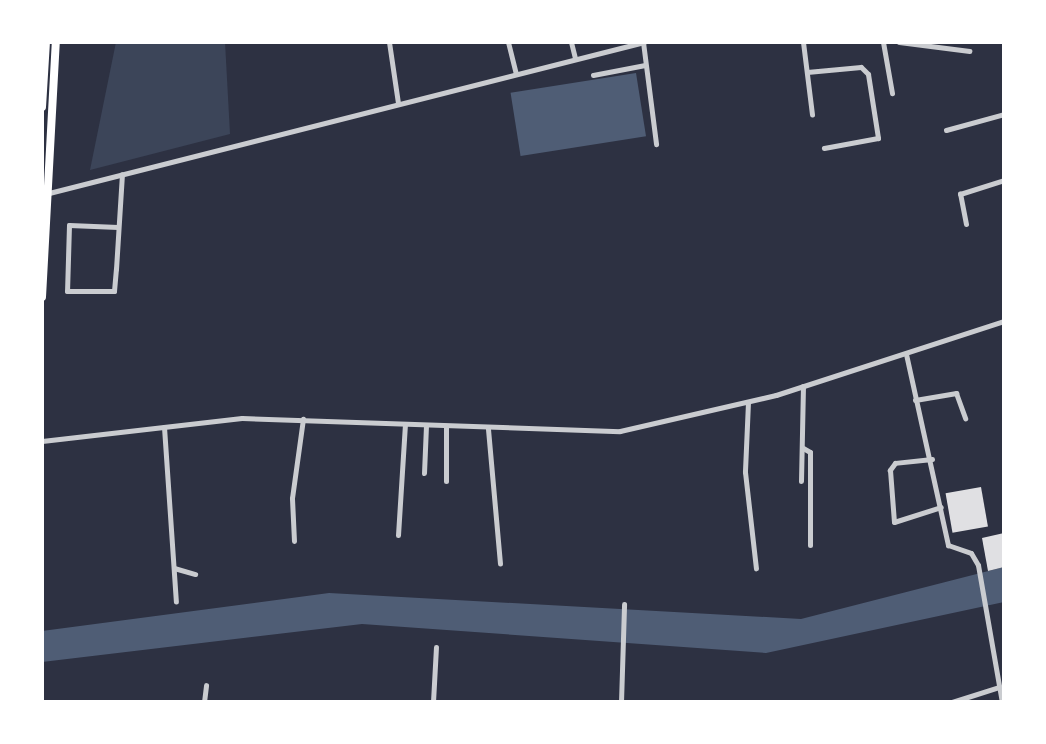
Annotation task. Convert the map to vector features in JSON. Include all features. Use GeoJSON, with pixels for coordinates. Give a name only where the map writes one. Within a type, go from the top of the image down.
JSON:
{"type":"FeatureCollection","features":[{"type":"Feature","properties":{"kind":"main road"},"geometry":{"type":"LineString","coordinates":[[42,107],[46,42]]}},
{"type":"Feature","properties":{"kind":"main road"},"geometry":{"type":"LineString","coordinates":[[42,297],[56,42]]}},
{"type":"Feature","properties":{"kind":"street"},"geometry":{"type":"LineString","coordinates":[[389,42],[398,103]]}},
{"type":"Feature","properties":{"kind":"street"},"geometry":{"type":"LineString","coordinates":[[508,42],[516,73]]}},
{"type":"Feature","properties":{"kind":"street"},"geometry":{"type":"LineString","coordinates":[[571,42],[575,58]]}},
{"type":"Feature","properties":{"kind":"street"},"geometry":{"type":"LineString","coordinates":[[49,193],[644,42],[656,144]]}},
{"type":"Feature","properties":{"kind":"street"},"geometry":{"type":"LineString","coordinates":[[803,42],[812,114]]}},
{"type":"Feature","properties":{"kind":"street"},"geometry":{"type":"LineString","coordinates":[[883,42],[892,93]]}},
{"type":"Feature","properties":{"kind":"street"},"geometry":{"type":"LineString","coordinates":[[899,42],[969,51]]}},
{"type":"Feature","properties":{"kind":"street"},"geometry":{"type":"LineString","coordinates":[[593,75],[645,65]]}},
{"type":"Feature","properties":{"kind":"street"},"geometry":{"type":"LineString","coordinates":[[807,72],[861,67],[868,74],[878,138],[824,148]]}},
{"type":"Feature","properties":{"kind":"street"},"geometry":{"type":"LineString","coordinates":[[946,130],[1004,114]]}},
{"type":"Feature","properties":{"kind":"street"},"geometry":{"type":"LineString","coordinates":[[118,227],[69,225],[67,291],[114,291],[122,174]]}},
{"type":"Feature","properties":{"kind":"street"},"geometry":{"type":"LineString","coordinates":[[966,224],[960,194],[1004,180]]}},
{"type":"Feature","properties":{"kind":"street"},"geometry":{"type":"LineString","coordinates":[[42,441],[164,427],[303,419],[488,429],[620,431],[803,386],[1004,321]]}},
{"type":"Feature","properties":{"kind":"street"},"geometry":{"type":"LineString","coordinates":[[906,354],[950,550],[971,553],[978,565],[1002,702]]}},
{"type":"Feature","properties":{"kind":"street"},"geometry":{"type":"LineString","coordinates":[[801,481],[803,386]]}},
{"type":"Feature","properties":{"kind":"street"},"geometry":{"type":"LineString","coordinates":[[915,400],[956,393],[965,418]]}},
{"type":"Feature","properties":{"kind":"street"},"geometry":{"type":"LineString","coordinates":[[748,401],[745,472],[756,568]]}},
{"type":"Feature","properties":{"kind":"street"},"geometry":{"type":"LineString","coordinates":[[294,541],[292,498],[303,419]]}},
{"type":"Feature","properties":{"kind":"street"},"geometry":{"type":"LineString","coordinates":[[398,535],[405,425]]}},
{"type":"Feature","properties":{"kind":"street"},"geometry":{"type":"LineString","coordinates":[[424,473],[426,426]]}},
{"type":"Feature","properties":{"kind":"street"},"geometry":{"type":"LineString","coordinates":[[164,427],[176,602]]}},
{"type":"Feature","properties":{"kind":"street"},"geometry":{"type":"LineString","coordinates":[[446,427],[446,481]]}},
{"type":"Feature","properties":{"kind":"street"},"geometry":{"type":"LineString","coordinates":[[488,429],[500,563]]}},
{"type":"Feature","properties":{"kind":"street"},"geometry":{"type":"LineString","coordinates":[[803,448],[810,452],[810,545]]}},
{"type":"Feature","properties":{"kind":"street"},"geometry":{"type":"LineString","coordinates":[[932,459],[890,470],[894,522],[941,507]]}},
{"type":"Feature","properties":{"kind":"street"},"geometry":{"type":"LineString","coordinates":[[174,568],[195,574]]}},
{"type":"Feature","properties":{"kind":"street"},"geometry":{"type":"LineString","coordinates":[[621,702],[624,604]]}},
{"type":"Feature","properties":{"kind":"street"},"geometry":{"type":"LineString","coordinates":[[433,702],[436,647]]}},
{"type":"Feature","properties":{"kind":"street"},"geometry":{"type":"LineString","coordinates":[[204,702],[206,685]]}},
{"type":"Feature","properties":{"kind":"street"},"geometry":{"type":"LineString","coordinates":[[952,702],[999,687]]}},
{"type":"Feature","properties":{"kind":"shaded area"},"geometry":{"type":"Polygon","coordinates":[[[116,42],[225,42],[230,134],[90,170],[116,42]]]}},
{"type":"Feature","properties":{"kind":"shaded area"},"geometry":{"type":"Polygon","coordinates":[[[636,73],[646,136],[521,156],[511,93],[636,73]]]}},
{"type":"Feature","properties":{"kind":"shaded area"},"geometry":{"type":"Polygon","coordinates":[[[1004,567],[1004,602],[766,653],[362,624],[42,662],[42,631],[329,593],[801,619],[1004,567]]]}},
{"type":"Feature","properties":{"kind":"building"},"geometry":{"type":"Polygon","coordinates":[[[981,487],[988,526],[952,533],[946,493],[981,487]]]}},
{"type":"Feature","properties":{"kind":"building"},"geometry":{"type":"Polygon","coordinates":[[[1004,533],[1004,567],[988,571],[982,538],[1004,533]]]}}]}
